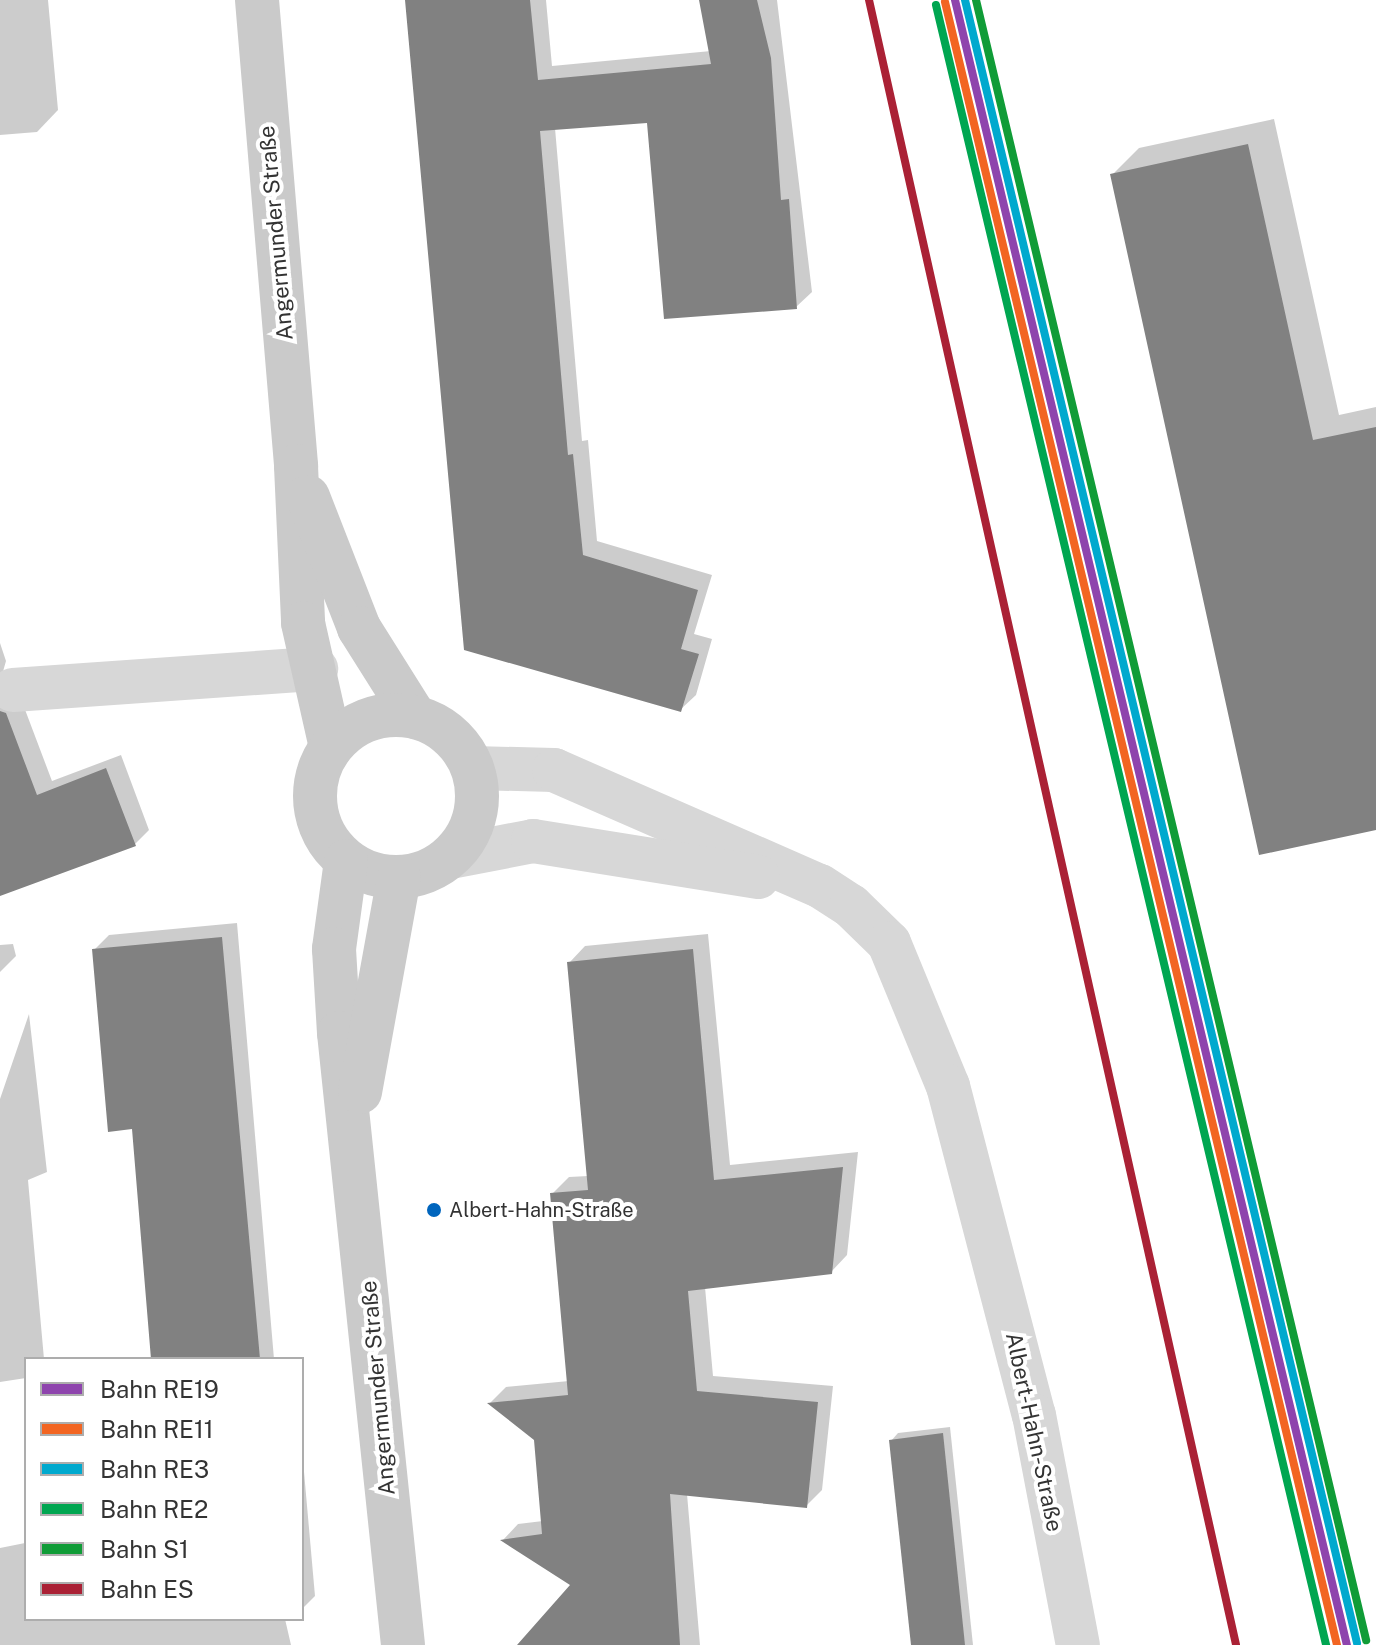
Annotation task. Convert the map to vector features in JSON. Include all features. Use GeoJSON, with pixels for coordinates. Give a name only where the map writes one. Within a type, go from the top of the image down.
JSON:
{"type":"FeatureCollection","features":[{"type":"Feature","properties":{"kind":"main road","name":"Angermunder Straße"},"geometry":{"type":"LineString","coordinates":[[257,0],[296,466],[303,623],[316,669],[331,747]]}},
{"type":"Feature","properties":{"kind":"main road","name":"Angermunder Straße"},"geometry":{"type":"LineString","coordinates":[[296,466],[359,628],[415,717]]}},
{"type":"Feature","properties":{"kind":"main road"},"geometry":{"type":"LineString","coordinates":[[415,717],[450,735],[473,768],[476,816],[451,857],[427,873],[399,878],[371,873],[346,861],[331,846],[315,807],[318,776],[331,747],[369,719],[415,717]]}},
{"type":"Feature","properties":{"kind":"main road","name":"Angermunder Straße"},"geometry":{"type":"LineString","coordinates":[[346,861],[334,949],[403,1645]]}},
{"type":"Feature","properties":{"kind":"main road","name":"Angermunder Straße"},"geometry":{"type":"LineString","coordinates":[[353,1130],[399,878]]}},
{"type":"Feature","properties":{"kind":"street"},"geometry":{"type":"LineString","coordinates":[[13,690],[316,669]]}},
{"type":"Feature","properties":{"kind":"street","name":"Albert-Hahn-Straße"},"geometry":{"type":"LineString","coordinates":[[473,768],[554,770],[820,886],[851,906],[889,943],[948,1086],[1034,1415],[1078,1645]]}},
{"type":"Feature","properties":{"kind":"street","name":"Albert-Hahn-Straße"},"geometry":{"type":"LineString","coordinates":[[451,857],[533,841],[820,886]]}},
{"type":"Feature","properties":{"kind":"building"},"geometry":{"type":"Polygon","coordinates":[[[405,0],[530,0],[538,80],[711,64],[699,0],[757,0],[771,58],[781,200],[789,199],[797,309],[664,319],[647,123],[540,131],[568,455],[573,454],[583,555],[698,590],[681,649],[699,654],[681,712],[464,650],[405,0]]]}},
{"type":"Feature","properties":{"kind":"building"},"geometry":{"type":"Polygon","coordinates":[[[1248,144],[1313,440],[1376,427],[1376,830],[1259,855],[1110,174],[1248,144]]]}},
{"type":"Feature","properties":{"kind":"building"},"geometry":{"type":"Polygon","coordinates":[[[0,711],[6,713],[37,795],[106,768],[136,846],[0,896],[0,711]]]}},
{"type":"Feature","properties":{"kind":"building"},"geometry":{"type":"Polygon","coordinates":[[[222,937],[260,1357],[151,1357],[132,1129],[108,1132],[92,949],[222,937]]]}},
{"type":"Feature","properties":{"kind":"building"},"geometry":{"type":"Polygon","coordinates":[[[693,949],[714,1180],[843,1167],[832,1274],[688,1291],[697,1391],[818,1402],[807,1508],[670,1494],[680,1645],[517,1645],[570,1585],[500,1540],[542,1534],[534,1440],[487,1403],[568,1395],[550,1193],[588,1190],[567,962],[693,949]]]}},
{"type":"Feature","properties":{"kind":"building"},"geometry":{"type":"Polygon","coordinates":[[[943,1433],[965,1645],[911,1645],[889,1440],[943,1433]]]}},
{"type":"Feature","properties":{"kind":"rail line","name":"ES"},"geometry":{"type":"LineString","coordinates":[[869,0],[1236,1645]]}},
{"type":"Feature","properties":{"kind":"rail line","name":"RE19"},"geometry":{"type":"LineString","coordinates":[[955,0],[1347,1645]]}},
{"type":"Feature","properties":{"kind":"rail line","name":"RE3"},"geometry":{"type":"LineString","coordinates":[[965,0],[1357,1643]]}},
{"type":"Feature","properties":{"kind":"rail line","name":"S1"},"geometry":{"type":"LineString","coordinates":[[976,0],[1366,1640]]}},
{"type":"Feature","properties":{"kind":"rail line","name":"RE11"},"geometry":{"type":"LineString","coordinates":[[945,2],[1337,1645]]}},
{"type":"Feature","properties":{"kind":"rail line","name":"RE2"},"geometry":{"type":"LineString","coordinates":[[936,5],[1326,1645]]}},
{"type":"Feature","properties":{"kind":"place","name":"Albert-Hahn-Straße"},"geometry":{"type":"Point","coordinates":[434,1210]}}]}
